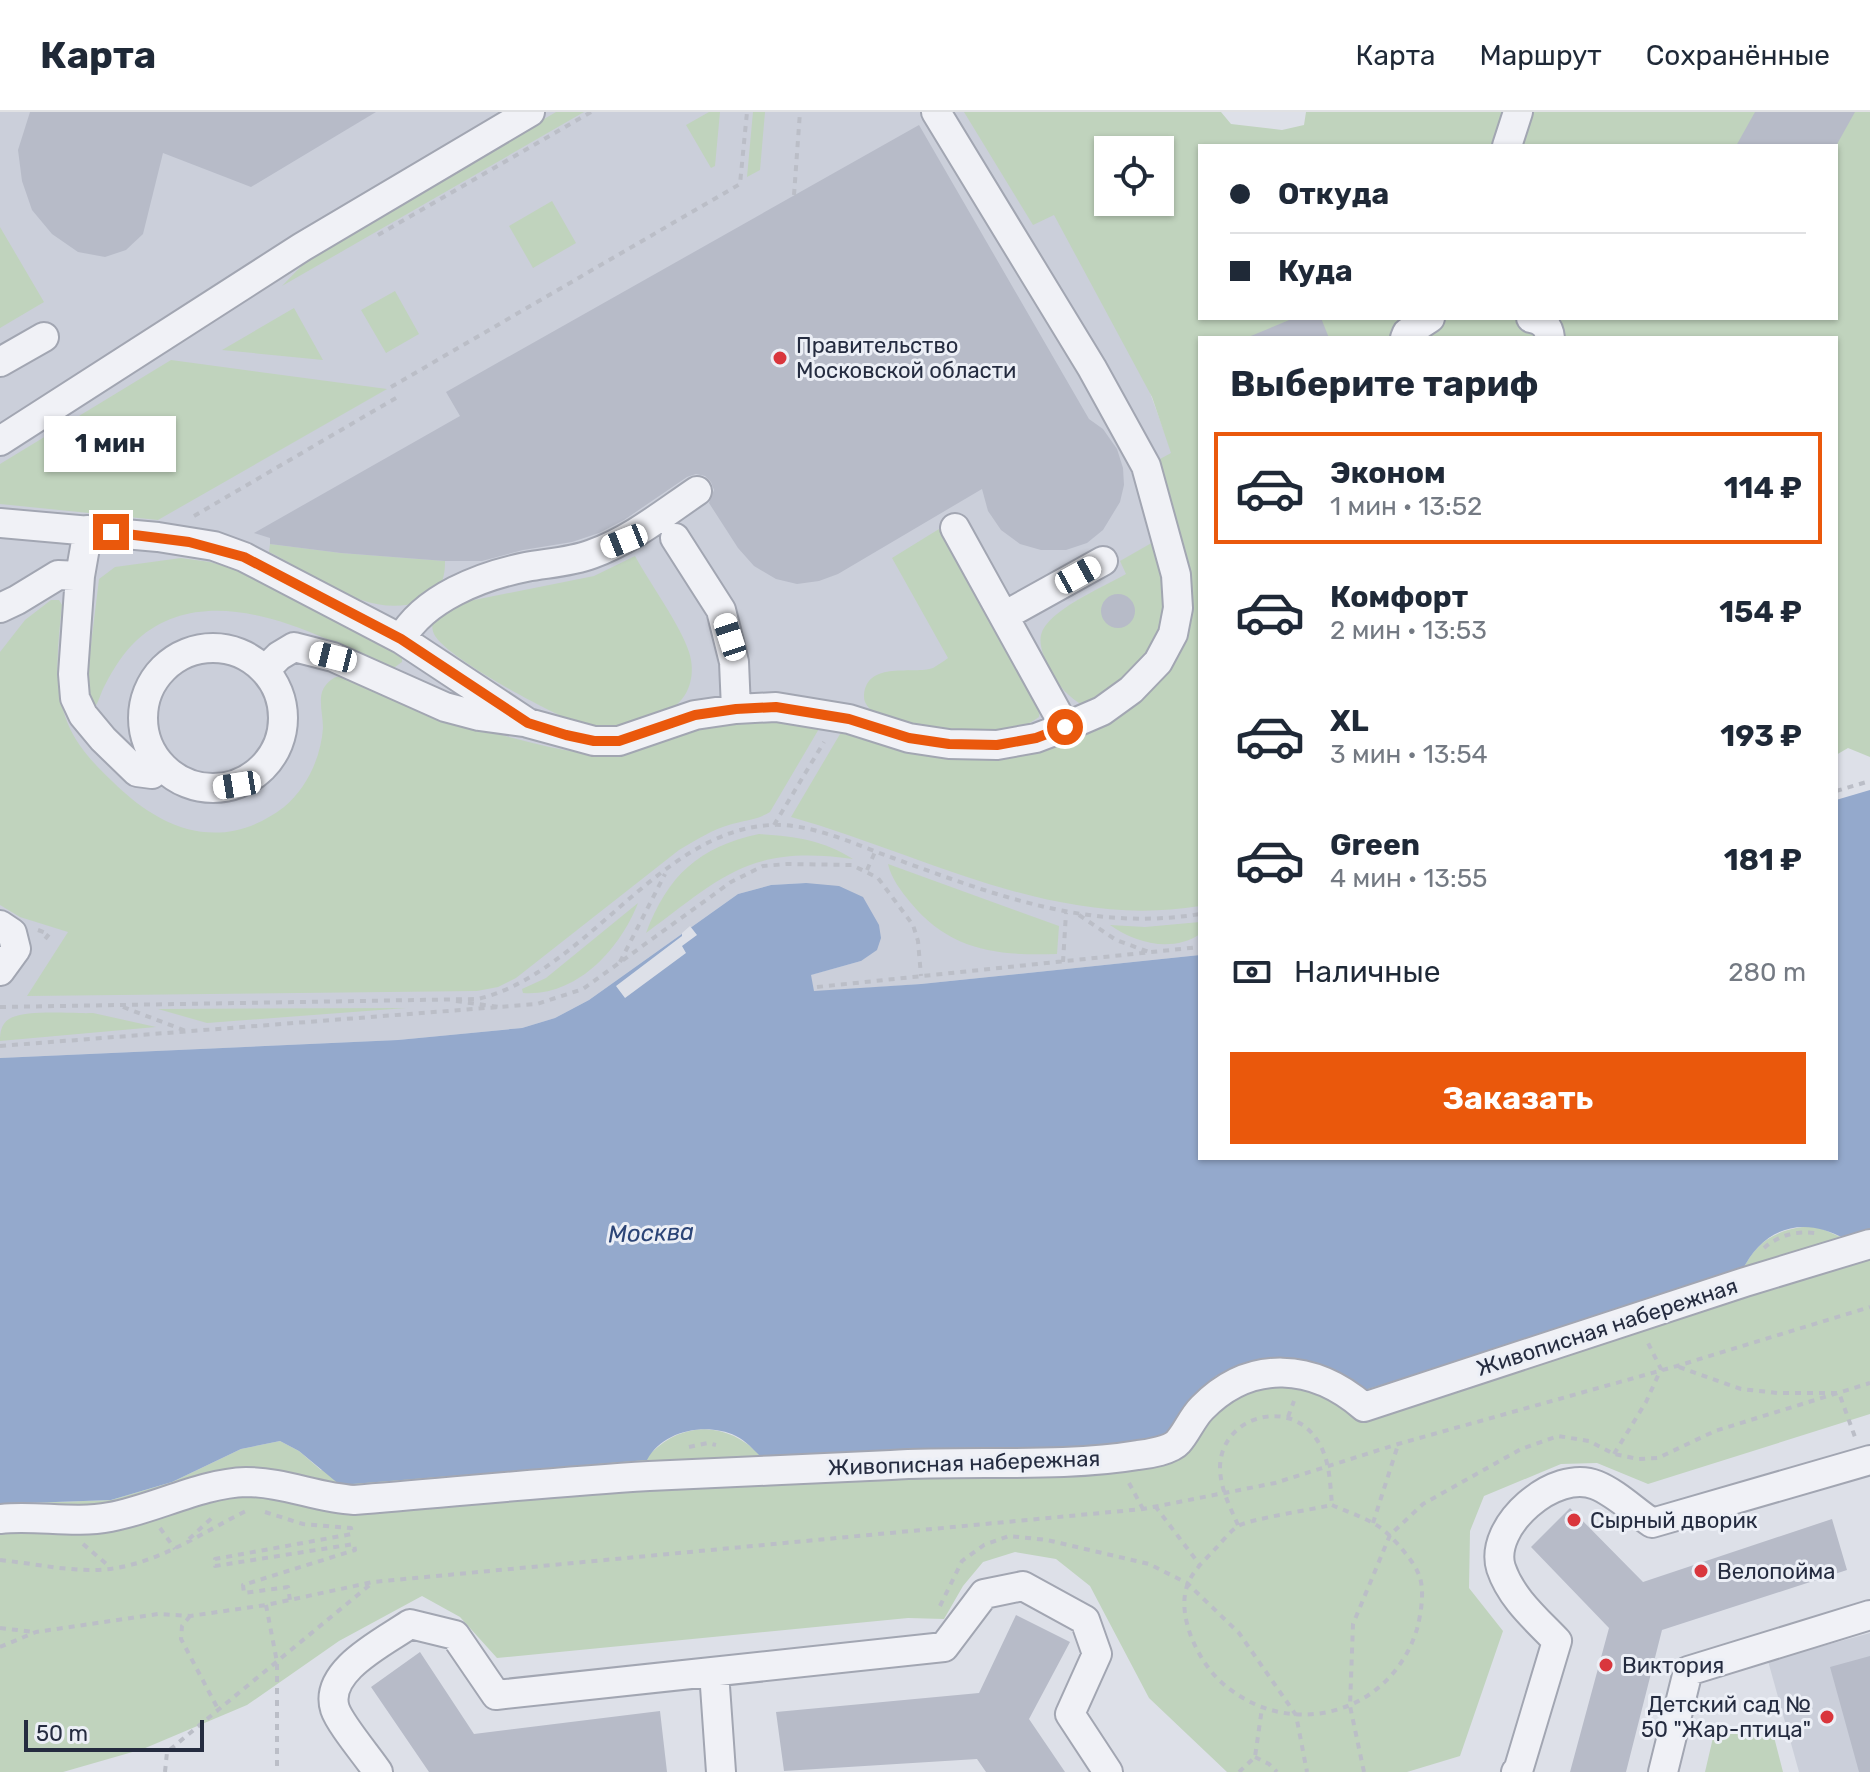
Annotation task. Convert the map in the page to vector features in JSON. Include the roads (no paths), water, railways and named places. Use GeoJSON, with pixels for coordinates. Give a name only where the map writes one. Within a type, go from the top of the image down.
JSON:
{"type":"FeatureCollection","features":[{"type":"Feature","properties":{"kind":"street"},"geometry":{"type":"LineString","coordinates":[[0,441],[302,247],[530,112]]}},
{"type":"Feature","properties":{"kind":"street"},"geometry":{"type":"LineString","coordinates":[[265,670],[294,647],[333,657],[445,707],[479,716],[528,723],[580,738],[619,741],[695,715],[776,707],[839,717],[909,738],[949,744],[997,745],[1036,738],[1065,727],[1102,711],[1121,697],[1158,662],[1173,634],[1178,608],[1176,575],[1146,466],[1092,368],[936,112]]}},
{"type":"Feature","properties":{"kind":"street"},"geometry":{"type":"LineString","coordinates":[[1508,144],[1518,112]]}},
{"type":"Feature","properties":{"kind":"street"},"geometry":{"type":"LineString","coordinates":[[1406,336],[1427,320]]}},
{"type":"Feature","properties":{"kind":"street"},"geometry":{"type":"LineString","coordinates":[[0,362],[44,337]]}},
{"type":"Feature","properties":{"kind":"street"},"geometry":{"type":"LineString","coordinates":[[401,639],[418,617],[444,598],[487,578],[589,555],[624,541],[697,491]]}},
{"type":"Feature","properties":{"kind":"street"},"geometry":{"type":"LineString","coordinates":[[0,523],[189,542],[244,557],[401,639],[528,723]]}},
{"type":"Feature","properties":{"kind":"street"},"geometry":{"type":"LineString","coordinates":[[955,528],[1065,727]]}},
{"type":"Feature","properties":{"kind":"street"},"geometry":{"type":"LineString","coordinates":[[88,530],[80,576],[73,674],[75,698],[83,715],[103,739],[137,772],[152,774],[160,766]]}},
{"type":"Feature","properties":{"kind":"street"},"geometry":{"type":"LineString","coordinates":[[675,538],[721,610],[734,662],[736,709]]}},
{"type":"Feature","properties":{"kind":"street"},"geometry":{"type":"LineString","coordinates":[[1004,616],[1103,561]]}},
{"type":"Feature","properties":{"kind":"street"},"geometry":{"type":"LineString","coordinates":[[0,608],[58,575],[80,576]]}},
{"type":"Feature","properties":{"kind":"street"},"geometry":{"type":"LineString","coordinates":[[215,647],[243,653],[265,670],[280,695],[284,721],[277,748],[261,770],[237,785],[209,789],[183,783],[160,766],[146,742],[142,715],[148,688],[164,665],[188,651],[215,647]]}},
{"type":"Feature","properties":{"kind":"street"},"geometry":{"type":"LineString","coordinates":[[0,925],[12,933],[16,949],[0,971]]}},
{"type":"Feature","properties":{"kind":"street","name":"Живописная набережная"},"geometry":{"type":"LineString","coordinates":[[0,1519],[109,1518],[244,1482],[354,1500],[650,1476],[894,1464],[1086,1460],[1140,1455],[1176,1445],[1199,1410],[1216,1395],[1258,1375],[1281,1372],[1304,1374],[1346,1392],[1364,1407],[1870,1244]]}},
{"type":"Feature","properties":{"kind":"street"},"geometry":{"type":"LineString","coordinates":[[1516,1772],[1557,1641],[1521,1603],[1500,1565],[1502,1540],[1529,1503],[1550,1488],[1571,1483],[1594,1483],[1652,1523],[1868,1468]]}},
{"type":"Feature","properties":{"kind":"street"},"geometry":{"type":"LineString","coordinates":[[378,1772],[335,1710],[334,1689],[346,1668],[410,1624],[455,1635],[496,1695],[944,1647],[984,1594],[1023,1586],[1085,1620],[1097,1654],[1070,1714],[1108,1772]]}},
{"type":"Feature","properties":{"kind":"street"},"geometry":{"type":"LineString","coordinates":[[1663,1772],[1688,1671],[1870,1615]]}},
{"type":"Feature","properties":{"kind":"street"},"geometry":{"type":"LineString","coordinates":[[714,1672],[721,1772]]}},
{"type":"Feature","properties":{"kind":"water","name":"Москва"},"geometry":{"type":"Polygon","coordinates":[[[1870,790],[1870,1232],[1845,1239],[1813,1228],[1783,1230],[1758,1247],[1740,1276],[1358,1392],[1258,1361],[1216,1376],[1182,1409],[1167,1435],[1098,1446],[760,1456],[736,1436],[699,1430],[664,1442],[647,1460],[340,1485],[299,1451],[280,1441],[241,1449],[172,1482],[111,1500],[0,1504],[0,1058],[398,1040],[522,1028],[555,1018],[589,1000],[738,894],[771,885],[806,883],[839,886],[863,897],[879,925],[881,938],[877,950],[861,961],[811,975],[814,991],[921,984],[1198,955],[1198,1160],[1838,1160],[1838,799],[1870,790]]]}},
{"type":"Feature","properties":{"kind":"place","name":"Правительство Московской области"},"geometry":{"type":"Point","coordinates":[780,358]}},
{"type":"Feature","properties":{"kind":"place","name":"Сырный дворик"},"geometry":{"type":"Point","coordinates":[1574,1520]}},
{"type":"Feature","properties":{"kind":"place","name":"Велопойма"},"geometry":{"type":"Point","coordinates":[1701,1571]}},
{"type":"Feature","properties":{"kind":"place","name":"Виктория"},"geometry":{"type":"Point","coordinates":[1606,1665]}},
{"type":"Feature","properties":{"kind":"place","name":"Детский сад № 50 \"Жар-птица\""},"geometry":{"type":"Point","coordinates":[1827,1717]}}]}
